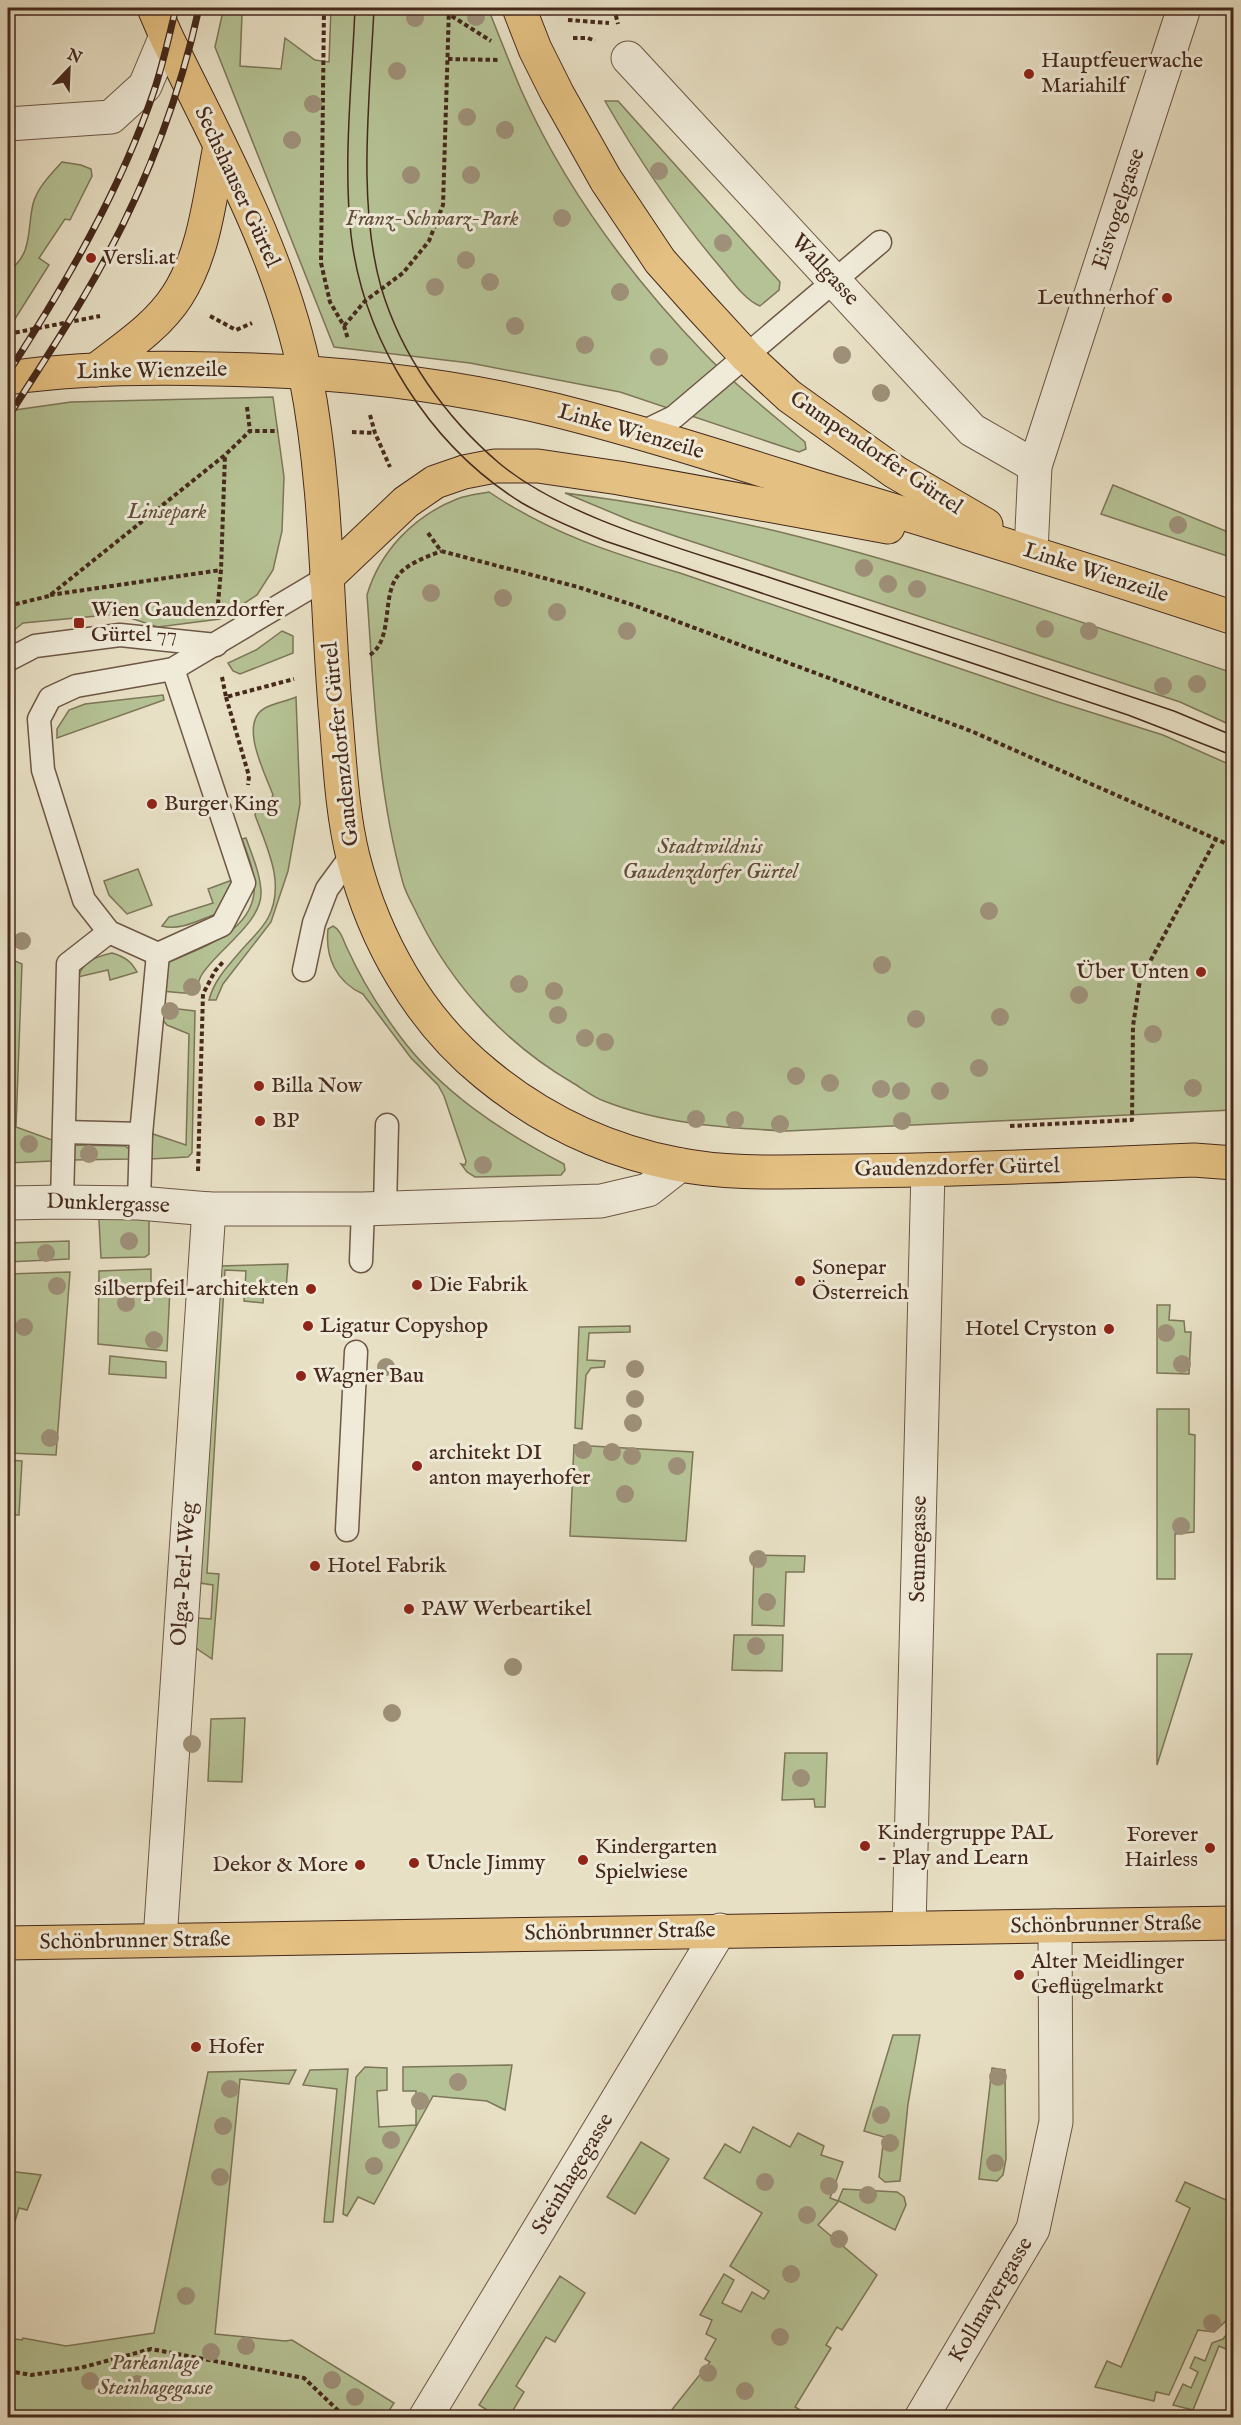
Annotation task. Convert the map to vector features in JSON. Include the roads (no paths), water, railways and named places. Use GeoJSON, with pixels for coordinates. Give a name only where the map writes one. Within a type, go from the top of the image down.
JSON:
{"type":"FeatureCollection","features":[{"type":"Feature","properties":{"kind":"main road","name":"Gumpendorfer Gürtel"},"geometry":{"type":"LineString","coordinates":[[519,8],[535,49],[557,93],[606,180],[660,261],[747,357],[789,396],[860,448],[1031,552]]}},
{"type":"Feature","properties":{"kind":"main road","name":"Sechshauser Gürtel"},"geometry":{"type":"LineString","coordinates":[[160,22],[260,229],[273,262],[305,372]]}},
{"type":"Feature","properties":{"kind":"main road"},"geometry":{"type":"LineString","coordinates":[[96,370],[149,328],[177,297],[189,274],[203,229],[220,146]]}},
{"type":"Feature","properties":{"kind":"main road","name":"Linke Wienzeile"},"geometry":{"type":"LineString","coordinates":[[8,378],[96,370],[169,368],[305,372],[370,377],[470,393],[553,410],[641,433],[1031,552],[1233,618]]}},
{"type":"Feature","properties":{"kind":"main road","name":"Gaudenzdorfer Gürtel"},"geometry":{"type":"LineString","coordinates":[[305,372],[316,432],[328,622],[344,805],[352,855],[366,902],[407,986],[437,1027],[470,1062],[507,1092],[547,1118],[589,1138],[634,1155],[680,1165],[727,1171],[928,1170],[1194,1160],[1233,1163]]}},
{"type":"Feature","properties":{"kind":"main road"},"geometry":{"type":"LineString","coordinates":[[326,578],[406,502],[435,482],[464,472],[495,466],[538,466],[699,492],[1031,552]]}},
{"type":"Feature","properties":{"kind":"main road","name":"Schönbrunner Straße"},"geometry":{"type":"LineString","coordinates":[[8,1943],[1233,1923]]}},
{"type":"Feature","properties":{"kind":"street","name":"Eisvogelgasse"},"geometry":{"type":"LineString","coordinates":[[1031,552],[1035,466],[1184,8]]}},
{"type":"Feature","properties":{"kind":"street"},"geometry":{"type":"LineString","coordinates":[[8,124],[111,117],[145,86],[160,22]]}},
{"type":"Feature","properties":{"kind":"street","name":"Wallgasse"},"geometry":{"type":"LineString","coordinates":[[628,58],[972,430],[1035,466]]}},
{"type":"Feature","properties":{"kind":"street"},"geometry":{"type":"LineString","coordinates":[[209,1209],[374,1209],[601,1201],[648,1190],[680,1165]]}},
{"type":"Feature","properties":{"kind":"street","name":"Seumegasse"},"geometry":{"type":"LineString","coordinates":[[909,1928],[928,1170]]}},
{"type":"Feature","properties":{"kind":"street","name":"Dunklergasse"},"geometry":{"type":"LineString","coordinates":[[8,1203],[140,1203],[209,1209]]}},
{"type":"Feature","properties":{"kind":"street","name":"Olga-Perl-Weg"},"geometry":{"type":"LineString","coordinates":[[160,1940],[209,1209]]}},
{"type":"Feature","properties":{"kind":"street","name":"Kollmayergasse"},"geometry":{"type":"LineString","coordinates":[[921,2418],[1033,2229],[1056,2122],[1055,1926]]}},
{"type":"Feature","properties":{"kind":"street","name":"Steinhagegasse"},"geometry":{"type":"LineString","coordinates":[[425,2418],[720,1930]]}},
{"type":"Feature","properties":{"kind":"lane"},"geometry":{"type":"LineString","coordinates":[[641,433],[674,417],[880,243]]}},
{"type":"Feature","properties":{"kind":"lane"},"geometry":{"type":"LineString","coordinates":[[173,669],[244,883],[222,925],[158,954],[109,932],[84,900],[43,770],[39,719],[50,698],[76,686],[173,669],[326,578]]}},
{"type":"Feature","properties":{"kind":"lane"},"geometry":{"type":"LineString","coordinates":[[8,660],[35,646],[120,635],[216,645]]}},
{"type":"Feature","properties":{"kind":"lane"},"geometry":{"type":"LineString","coordinates":[[304,970],[314,923],[327,889],[352,855]]}},
{"type":"Feature","properties":{"kind":"lane"},"geometry":{"type":"LineString","coordinates":[[62,1202],[68,964],[109,932]]}},
{"type":"Feature","properties":{"kind":"lane"},"geometry":{"type":"LineString","coordinates":[[140,1203],[141,1134],[158,954]]}},
{"type":"Feature","properties":{"kind":"lane"},"geometry":{"type":"LineString","coordinates":[[361,1261],[374,1209],[387,1125]]}},
{"type":"Feature","properties":{"kind":"lane"},"geometry":{"type":"LineString","coordinates":[[65,1132],[141,1134]]}},
{"type":"Feature","properties":{"kind":"lane"},"geometry":{"type":"LineString","coordinates":[[347,1530],[356,1352]]}},
{"type":"Feature","properties":{"kind":"tram line"},"geometry":{"type":"LineString","coordinates":[[355,8],[348,178],[351,235],[358,275],[370,314],[407,388],[458,452],[489,480],[522,503],[605,541],[1128,715],[1234,756]]}},
{"type":"Feature","properties":{"kind":"tram line"},"geometry":{"type":"LineString","coordinates":[[374,8],[368,113],[367,185],[369,220],[381,287],[400,337],[427,383],[461,426],[499,463],[526,483],[558,500],[628,530],[1174,711],[1234,736]]}},
{"type":"Feature","properties":{"kind":"railway"},"geometry":{"type":"LineString","coordinates":[[8,373],[90,236],[125,165],[154,91],[176,8]]}},
{"type":"Feature","properties":{"kind":"railway"},"geometry":{"type":"LineString","coordinates":[[8,417],[83,298],[137,194],[167,121],[199,8]]}},
{"type":"Feature","properties":{"kind":"place","name":"Hauptfeuerwache Mariahilf"},"geometry":{"type":"Point","coordinates":[1029,74]}},
{"type":"Feature","properties":{"kind":"place","name":"Versli.at"},"geometry":{"type":"Point","coordinates":[91,258]}},
{"type":"Feature","properties":{"kind":"place","name":"Leuthnerhof"},"geometry":{"type":"Point","coordinates":[1167,298]}},
{"type":"Feature","properties":{"kind":"place","name":"Wien Gaudenzdorfer Gürtel 77"},"geometry":{"type":"Point","coordinates":[79,623]}},
{"type":"Feature","properties":{"kind":"place","name":"Burger King"},"geometry":{"type":"Point","coordinates":[152,804]}},
{"type":"Feature","properties":{"kind":"place","name":"Über Unten"},"geometry":{"type":"Point","coordinates":[1201,972]}},
{"type":"Feature","properties":{"kind":"place","name":"Billa Now"},"geometry":{"type":"Point","coordinates":[259,1086]}},
{"type":"Feature","properties":{"kind":"place","name":"BP"},"geometry":{"type":"Point","coordinates":[260,1121]}},
{"type":"Feature","properties":{"kind":"place","name":"Sonepar Österreich"},"geometry":{"type":"Point","coordinates":[800,1281]}},
{"type":"Feature","properties":{"kind":"place","name":"Die Fabrik"},"geometry":{"type":"Point","coordinates":[417,1285]}},
{"type":"Feature","properties":{"kind":"place","name":"silberpfeil-architekten"},"geometry":{"type":"Point","coordinates":[311,1289]}},
{"type":"Feature","properties":{"kind":"place","name":"Ligatur Copyshop"},"geometry":{"type":"Point","coordinates":[308,1326]}},
{"type":"Feature","properties":{"kind":"place","name":"Hotel Cryston"},"geometry":{"type":"Point","coordinates":[1109,1329]}},
{"type":"Feature","properties":{"kind":"place","name":"Wagner Bau"},"geometry":{"type":"Point","coordinates":[301,1376]}},
{"type":"Feature","properties":{"kind":"place","name":"architekt DI anton mayerhofer"},"geometry":{"type":"Point","coordinates":[417,1466]}},
{"type":"Feature","properties":{"kind":"place","name":"Hotel Fabrik"},"geometry":{"type":"Point","coordinates":[315,1566]}},
{"type":"Feature","properties":{"kind":"place","name":"PAW Werbeartikel"},"geometry":{"type":"Point","coordinates":[409,1609]}},
{"type":"Feature","properties":{"kind":"place","name":"Kindergruppe PAL - Play and Learn"},"geometry":{"type":"Point","coordinates":[865,1846]}},
{"type":"Feature","properties":{"kind":"place","name":"Forever Hairless"},"geometry":{"type":"Point","coordinates":[1210,1848]}},
{"type":"Feature","properties":{"kind":"place","name":"Kindergarten Spielwiese"},"geometry":{"type":"Point","coordinates":[583,1860]}},
{"type":"Feature","properties":{"kind":"place","name":"Uncle Jimmy"},"geometry":{"type":"Point","coordinates":[414,1863]}},
{"type":"Feature","properties":{"kind":"place","name":"Dekor & More"},"geometry":{"type":"Point","coordinates":[360,1865]}},
{"type":"Feature","properties":{"kind":"place","name":"Alter Meidlinger Geflügelmarkt"},"geometry":{"type":"Point","coordinates":[1019,1975]}},
{"type":"Feature","properties":{"kind":"place","name":"Hofer"},"geometry":{"type":"Point","coordinates":[196,2047]}},
{"type":"Feature","properties":{"kind":"park label","name":"Franz-Schwarz-Park"},"geometry":{"type":"Point","coordinates":[432,219]}},
{"type":"Feature","properties":{"kind":"park label","name":"Linsepark"},"geometry":{"type":"Point","coordinates":[167,512]}},
{"type":"Feature","properties":{"kind":"park label","name":"Stadtwildnis Gaudenzdorfer Gürtel"},"geometry":{"type":"Point","coordinates":[710,860]}},
{"type":"Feature","properties":{"kind":"park label","name":"Parkanlage Steinhagegasse"},"geometry":{"type":"Point","coordinates":[155,2376]}}]}
